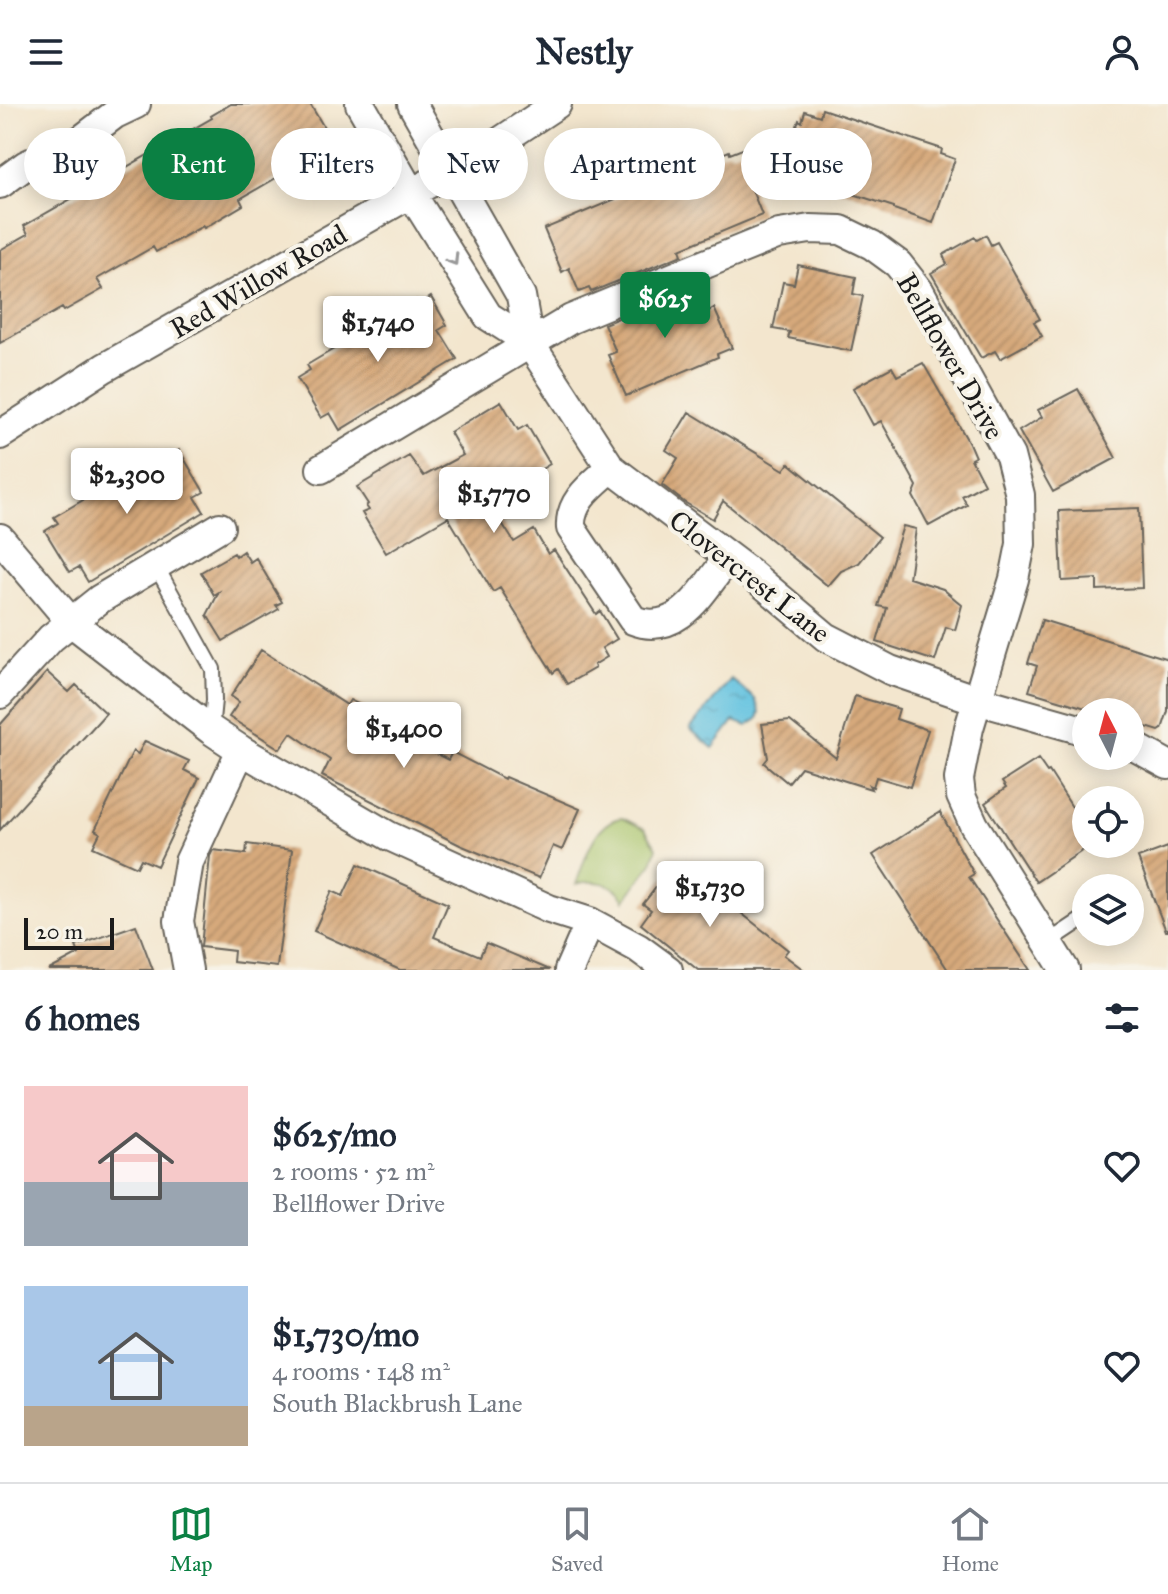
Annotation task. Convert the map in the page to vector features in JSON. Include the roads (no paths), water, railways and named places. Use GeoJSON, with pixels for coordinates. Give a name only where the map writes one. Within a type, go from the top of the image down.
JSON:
{"type":"FeatureCollection","features":[{"type":"Feature","properties":{"kind":"street"},"geometry":{"type":"LineString","coordinates":[[0,184],[26,165],[81,140],[115,114],[136,104]]}},
{"type":"Feature","properties":{"kind":"street","name":"Clovercrest Lane"},"geometry":{"type":"LineString","coordinates":[[360,104],[488,316],[529,342]]}},
{"type":"Feature","properties":{"kind":"street","name":"Clovercrest Lane"},"geometry":{"type":"LineString","coordinates":[[412,104],[426,128]]}},
{"type":"Feature","properties":{"kind":"street","name":"Red Willow Road"},"geometry":{"type":"LineString","coordinates":[[523,128],[557,104]]}},
{"type":"Feature","properties":{"kind":"street","name":"Red Willow Road"},"geometry":{"type":"LineString","coordinates":[[0,435],[104,368],[418,189]]}},
{"type":"Feature","properties":{"kind":"street","name":"Clovercrest Lane"},"geometry":{"type":"LineString","coordinates":[[468,200],[521,296],[529,342],[611,468],[750,573],[826,637],[890,670],[977,700],[1072,727]]}},
{"type":"Feature","properties":{"kind":"street","name":"Bellflower Drive"},"geometry":{"type":"LineString","coordinates":[[321,469],[571,319],[779,234],[810,229],[841,230],[872,245],[898,264],[920,292],[1010,456],[1020,495],[1021,544],[1014,579],[977,700],[959,779],[961,796],[974,825],[1065,970]]}},
{"type":"Feature","properties":{"kind":"street"},"geometry":{"type":"LineString","coordinates":[[611,468],[575,504],[570,518],[571,528],[633,620],[657,625],[682,616],[728,558]]}},
{"type":"Feature","properties":{"kind":"street"},"geometry":{"type":"LineString","coordinates":[[0,694],[51,638],[100,599],[220,527]]}},
{"type":"Feature","properties":{"kind":"street"},"geometry":{"type":"LineString","coordinates":[[0,538],[71,622],[241,750],[389,836],[549,909],[590,922],[638,948],[668,970]]}},
{"type":"Feature","properties":{"kind":"street"},"geometry":{"type":"LineString","coordinates":[[188,970],[179,921],[189,862],[241,750]]}},
{"type":"Feature","properties":{"kind":"street"},"geometry":{"type":"LineString","coordinates":[[1144,752],[1168,765]]}},
{"type":"Feature","properties":{"kind":"street"},"geometry":{"type":"LineString","coordinates":[[569,970],[590,922]]}},
{"type":"Feature","properties":{"kind":"lane"},"geometry":{"type":"LineString","coordinates":[[156,566],[213,669],[211,730]]}},
{"type":"Feature","properties":{"kind":"lane"},"geometry":{"type":"LineString","coordinates":[[1047,943],[1072,926]]}},
{"type":"Feature","properties":{"kind":"water"},"geometry":{"type":"Polygon","coordinates":[[[731,679],[755,699],[760,712],[758,719],[747,726],[734,721],[713,748],[690,729],[731,679]]]}}]}
